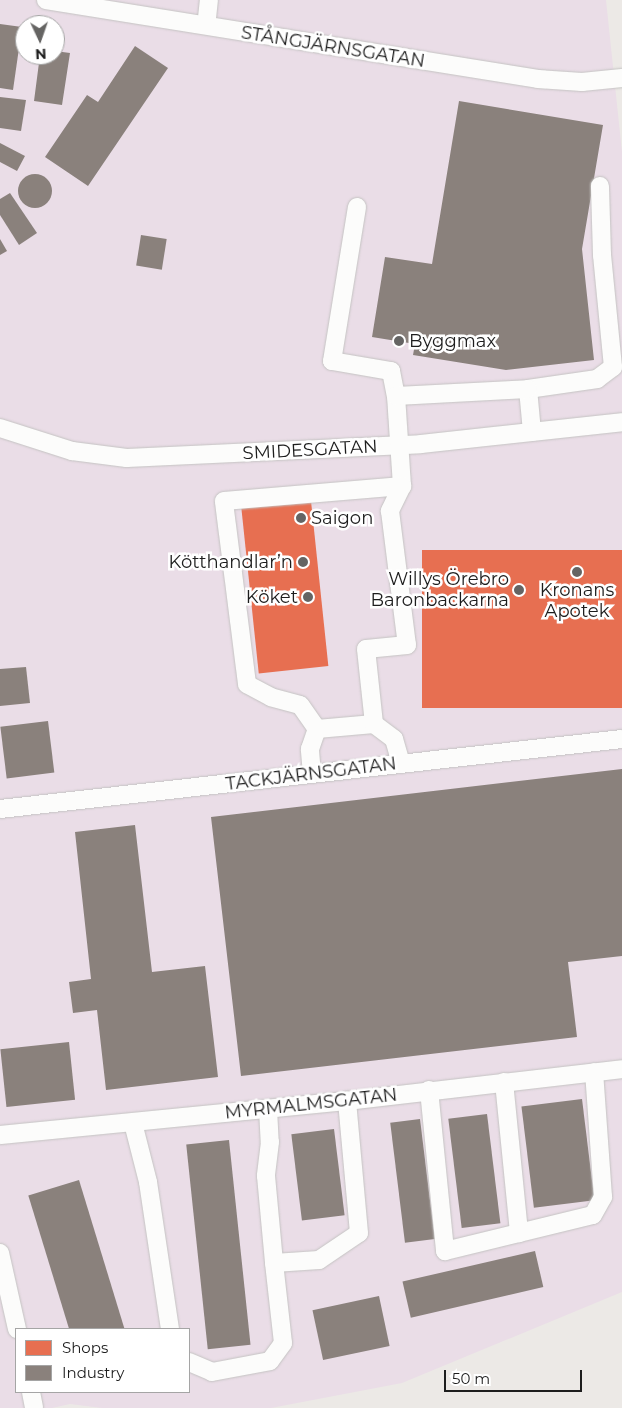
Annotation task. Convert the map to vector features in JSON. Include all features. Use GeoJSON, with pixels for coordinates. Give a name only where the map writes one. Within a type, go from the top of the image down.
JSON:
{"type":"FeatureCollection","features":[{"type":"Feature","properties":{"kind":"street","name":"STÅNGJÄRNSGATAN"},"geometry":{"type":"LineString","coordinates":[[46,0],[538,79],[582,82],[622,78]]}},
{"type":"Feature","properties":{"kind":"street"},"geometry":{"type":"LineString","coordinates":[[207,18],[209,0]]}},
{"type":"Feature","properties":{"kind":"street"},"geometry":{"type":"LineString","coordinates":[[396,396],[528,389],[597,379],[613,366],[602,255],[600,186]]}},
{"type":"Feature","properties":{"kind":"street"},"geometry":{"type":"LineString","coordinates":[[357,207],[332,361],[391,371],[396,396],[402,486],[390,511],[407,645],[366,650],[374,724]]}},
{"type":"Feature","properties":{"kind":"street"},"geometry":{"type":"LineString","coordinates":[[528,389],[532,432]]}},
{"type":"Feature","properties":{"kind":"street","name":"SMIDESGATAN"},"geometry":{"type":"LineString","coordinates":[[0,428],[72,451],[127,458],[400,445],[622,422]]}},
{"type":"Feature","properties":{"kind":"street"},"geometry":{"type":"LineString","coordinates":[[317,729],[300,705],[272,697],[247,684],[224,501],[402,486]]}},
{"type":"Feature","properties":{"kind":"street"},"geometry":{"type":"LineString","coordinates":[[317,729],[374,724],[394,739],[401,764]]}},
{"type":"Feature","properties":{"kind":"street"},"geometry":{"type":"LineString","coordinates":[[312,774],[310,749],[317,729]]}},
{"type":"Feature","properties":{"kind":"street","name":"TACKJÄRNSGATAN"},"geometry":{"type":"LineString","coordinates":[[0,809],[622,739]]}},
{"type":"Feature","properties":{"kind":"street","name":"MYRMALMSGATAN"},"geometry":{"type":"LineString","coordinates":[[0,1135],[347,1101],[622,1069]]}},
{"type":"Feature","properties":{"kind":"street"},"geometry":{"type":"LineString","coordinates":[[429,1090],[445,1250],[593,1215],[603,1197],[594,1072]]}},
{"type":"Feature","properties":{"kind":"street"},"geometry":{"type":"LineString","coordinates":[[504,1082],[519,1233]]}},
{"type":"Feature","properties":{"kind":"street"},"geometry":{"type":"LineString","coordinates":[[274,1262],[319,1260],[360,1234],[347,1101]]}},
{"type":"Feature","properties":{"kind":"street"},"geometry":{"type":"LineString","coordinates":[[190,1362],[212,1372],[270,1361],[283,1344],[266,1176],[270,1142],[268,1109]]}},
{"type":"Feature","properties":{"kind":"street"},"geometry":{"type":"LineString","coordinates":[[133,1123],[148,1182],[170,1328]]}},
{"type":"Feature","properties":{"kind":"street"},"geometry":{"type":"LineString","coordinates":[[0,1252],[17,1328]]}},
{"type":"Feature","properties":{"kind":"street"},"geometry":{"type":"LineString","coordinates":[[31,1393],[34,1408]]}},
{"type":"Feature","properties":{"kind":"shaded area"},"geometry":{"type":"Polygon","coordinates":[[[0,0],[606,0],[622,152],[622,1292],[402,1383],[271,1408],[102,1408],[70,1404],[52,1408],[0,1408],[0,0]]]}},
{"type":"Feature","properties":{"kind":"building: Shops"},"geometry":{"type":"Polygon","coordinates":[[[311,501],[328,666],[259,673],[241,508],[311,501]]]}},
{"type":"Feature","properties":{"kind":"building: Shops"},"geometry":{"type":"Polygon","coordinates":[[[422,550],[622,550],[622,708],[422,708],[422,550]]]}},
{"type":"Feature","properties":{"kind":"building: Industry"},"geometry":{"type":"Polygon","coordinates":[[[0,24],[15,26],[15,65],[17,65],[13,90],[0,88],[0,24]]]}},
{"type":"Feature","properties":{"kind":"building: Industry"},"geometry":{"type":"Polygon","coordinates":[[[135,46],[168,68],[88,186],[45,157],[87,95],[98,102],[135,46]]]}},
{"type":"Feature","properties":{"kind":"building: Industry"},"geometry":{"type":"Polygon","coordinates":[[[65,52],[70,53],[62,105],[34,101],[39,65],[65,65],[65,52]]]}},
{"type":"Feature","properties":{"kind":"building: Industry"},"geometry":{"type":"Polygon","coordinates":[[[0,97],[26,100],[21,131],[0,128],[0,97]]]}},
{"type":"Feature","properties":{"kind":"building: Industry"},"geometry":{"type":"Polygon","coordinates":[[[459,101],[603,125],[582,249],[594,360],[506,370],[413,355],[415,344],[372,337],[385,257],[432,264],[459,101]]]}},
{"type":"Feature","properties":{"kind":"building: Industry"},"geometry":{"type":"Polygon","coordinates":[[[0,143],[25,156],[17,171],[0,162],[0,143]]]}},
{"type":"Feature","properties":{"kind":"building: Industry"},"geometry":{"type":"Polygon","coordinates":[[[35,174],[42,175],[47,179],[51,184],[51,198],[47,203],[42,207],[35,208],[28,207],[23,203],[19,198],[18,191],[19,184],[23,179],[28,175],[35,174]]]}},
{"type":"Feature","properties":{"kind":"building: Industry"},"geometry":{"type":"Polygon","coordinates":[[[10,193],[37,233],[19,245],[0,215],[0,199],[10,193]]]}},
{"type":"Feature","properties":{"kind":"building: Industry"},"geometry":{"type":"Polygon","coordinates":[[[141,235],[167,239],[162,270],[136,266],[141,235]]]}},
{"type":"Feature","properties":{"kind":"building: Industry"},"geometry":{"type":"Polygon","coordinates":[[[0,239],[7,251],[0,255],[0,239]]]}},
{"type":"Feature","properties":{"kind":"building: Industry"},"geometry":{"type":"Polygon","coordinates":[[[26,667],[30,703],[0,706],[0,669],[26,667]]]}},
{"type":"Feature","properties":{"kind":"building: Industry"},"geometry":{"type":"Polygon","coordinates":[[[48,721],[54,773],[7,778],[0,727],[48,721]]]}},
{"type":"Feature","properties":{"kind":"building: Industry"},"geometry":{"type":"Polygon","coordinates":[[[622,769],[622,956],[568,962],[577,1037],[241,1076],[211,817],[622,769]]]}},
{"type":"Feature","properties":{"kind":"building: Industry"},"geometry":{"type":"Polygon","coordinates":[[[135,825],[152,972],[205,966],[218,1077],[106,1090],[97,1010],[73,1013],[69,982],[91,979],[75,832],[135,825]]]}},
{"type":"Feature","properties":{"kind":"building: Industry"},"geometry":{"type":"Polygon","coordinates":[[[69,1042],[75,1100],[6,1107],[0,1049],[69,1042]]]}},
{"type":"Feature","properties":{"kind":"building: Industry"},"geometry":{"type":"Polygon","coordinates":[[[582,1099],[594,1200],[534,1208],[521,1106],[582,1099]]]}},
{"type":"Feature","properties":{"kind":"building: Industry"},"geometry":{"type":"Polygon","coordinates":[[[487,1114],[500,1223],[462,1228],[448,1119],[487,1114]]]}},
{"type":"Feature","properties":{"kind":"building: Industry"},"geometry":{"type":"Polygon","coordinates":[[[420,1119],[435,1239],[405,1243],[390,1123],[420,1119]]]}},
{"type":"Feature","properties":{"kind":"building: Industry"},"geometry":{"type":"Polygon","coordinates":[[[334,1129],[345,1215],[302,1221],[291,1134],[334,1129]]]}},
{"type":"Feature","properties":{"kind":"building: Industry"},"geometry":{"type":"Polygon","coordinates":[[[229,1140],[251,1345],[208,1349],[186,1144],[229,1140]]]}},
{"type":"Feature","properties":{"kind":"building: Industry"},"geometry":{"type":"Polygon","coordinates":[[[79,1180],[124,1328],[69,1328],[28,1195],[79,1180]]]}},
{"type":"Feature","properties":{"kind":"building: Industry"},"geometry":{"type":"Polygon","coordinates":[[[535,1251],[543,1287],[411,1318],[402,1282],[535,1251]]]}},
{"type":"Feature","properties":{"kind":"building: Industry"},"geometry":{"type":"Polygon","coordinates":[[[379,1296],[390,1346],[323,1360],[312,1310],[379,1296]]]}},
{"type":"Feature","properties":{"kind":"place","name":"Byggmax"},"geometry":{"type":"Point","coordinates":[399,341]}},
{"type":"Feature","properties":{"kind":"place","name":"Saigon"},"geometry":{"type":"Point","coordinates":[301,518]}},
{"type":"Feature","properties":{"kind":"place","name":"Kötthandlar’n"},"geometry":{"type":"Point","coordinates":[303,562]}},
{"type":"Feature","properties":{"kind":"place","name":"Kronans Apotek"},"geometry":{"type":"Point","coordinates":[577,572]}},
{"type":"Feature","properties":{"kind":"place","name":"Willys Örebro Baronbackarna"},"geometry":{"type":"Point","coordinates":[519,590]}},
{"type":"Feature","properties":{"kind":"place","name":"Köket"},"geometry":{"type":"Point","coordinates":[308,597]}}]}
